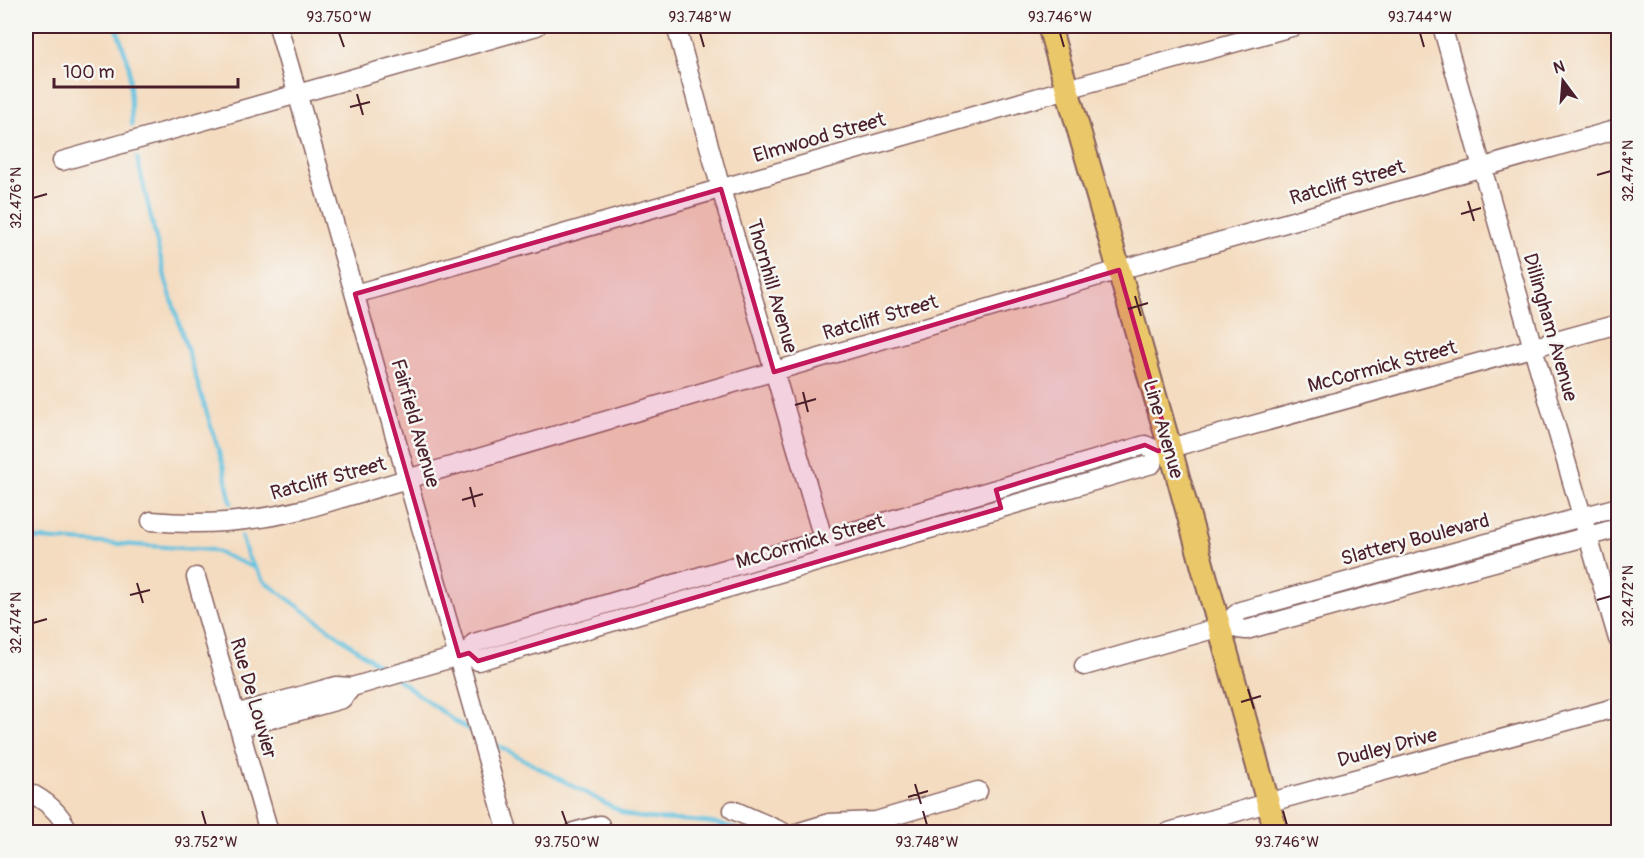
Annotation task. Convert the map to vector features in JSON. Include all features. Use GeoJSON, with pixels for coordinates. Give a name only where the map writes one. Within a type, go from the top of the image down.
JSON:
{"type":"FeatureCollection","features":[{"type":"Feature","properties":{"kind":"main road","name":"Line Avenue"},"geometry":{"type":"LineString","coordinates":[[1049,26],[1119,270],[1164,450],[1225,626],[1276,832]]}},
{"type":"Feature","properties":{"kind":"street","name":"Fairfield Avenue"},"geometry":{"type":"LineString","coordinates":[[278,26],[408,480],[464,655],[476,720],[508,832]]}},
{"type":"Feature","properties":{"kind":"street"},"geometry":{"type":"LineString","coordinates":[[62,161],[537,26]]}},
{"type":"Feature","properties":{"kind":"street","name":"Thornhill Avenue"},"geometry":{"type":"LineString","coordinates":[[676,26],[829,559]]}},
{"type":"Feature","properties":{"kind":"street","name":"Elmwood Street"},"geometry":{"type":"LineString","coordinates":[[356,294],[1067,89],[1295,26]]}},
{"type":"Feature","properties":{"kind":"street","name":"Dillingham Avenue"},"geometry":{"type":"LineString","coordinates":[[1442,26],[1618,639]]}},
{"type":"Feature","properties":{"kind":"street","name":"Ratcliff Street"},"geometry":{"type":"LineString","coordinates":[[151,521],[189,523],[249,520],[305,509],[1119,270],[1618,129]]}},
{"type":"Feature","properties":{"kind":"street","name":"McCormick Street"},"geometry":{"type":"LineString","coordinates":[[1164,450],[1152,464],[829,559],[478,661],[464,655],[474,643],[1145,445],[1164,450],[1618,324]]}},
{"type":"Feature","properties":{"kind":"street"},"geometry":{"type":"LineString","coordinates":[[996,489],[1001,508]]}},
{"type":"Feature","properties":{"kind":"street","name":"Slattery Boulevard"},"geometry":{"type":"LineString","coordinates":[[1225,626],[1240,611],[1618,507]]}},
{"type":"Feature","properties":{"kind":"street","name":"Slattery Boulevard"},"geometry":{"type":"LineString","coordinates":[[1084,666],[1225,626],[1246,630],[1618,528]]}},
{"type":"Feature","properties":{"kind":"street","name":"Rue De Louvier"},"geometry":{"type":"LineString","coordinates":[[196,577],[269,832]]}},
{"type":"Feature","properties":{"kind":"street"},"geometry":{"type":"LineString","coordinates":[[635,596],[640,614]]}},
{"type":"Feature","properties":{"kind":"street"},"geometry":{"type":"LineString","coordinates":[[237,721],[336,686],[352,687],[464,655]]}},
{"type":"Feature","properties":{"kind":"street","name":"Dudley Drive"},"geometry":{"type":"LineString","coordinates":[[1169,832],[1618,707]]}},
{"type":"Feature","properties":{"kind":"street"},"geometry":{"type":"LineString","coordinates":[[26,791],[36,795],[52,807],[69,832]]}},
{"type":"Feature","properties":{"kind":"street"},"geometry":{"type":"LineString","coordinates":[[799,832],[829,823],[878,827],[978,791]]}},
{"type":"Feature","properties":{"kind":"street"},"geometry":{"type":"LineString","coordinates":[[733,810],[783,832]]}},
{"type":"Feature","properties":{"kind":"street"},"geometry":{"type":"LineString","coordinates":[[574,832],[600,825]]}},
{"type":"Feature","properties":{"kind":"highlighted area"},"geometry":{"type":"Polygon","coordinates":[[[721,189],[774,372],[1119,270],[1170,448],[1158,451],[1145,445],[996,490],[1001,508],[478,661],[469,653],[459,656],[355,294],[721,189]]]}},
{"type":"Feature","properties":{"kind":"waterway"},"geometry":{"type":"LineString","coordinates":[[116,26],[129,65],[132,125]]}},
{"type":"Feature","properties":{"kind":"waterway"},"geometry":{"type":"LineString","coordinates":[[137,158],[166,281],[223,465],[231,503]]}},
{"type":"Feature","properties":{"kind":"waterway"},"geometry":{"type":"LineString","coordinates":[[241,536],[248,557],[264,581],[386,671]]}},
{"type":"Feature","properties":{"kind":"waterway"},"geometry":{"type":"LineString","coordinates":[[26,538],[212,550],[255,568]]}},
{"type":"Feature","properties":{"kind":"waterway"},"geometry":{"type":"LineString","coordinates":[[397,679],[472,731]]}},
{"type":"Feature","properties":{"kind":"waterway"},"geometry":{"type":"LineString","coordinates":[[489,741],[627,815],[714,823],[741,832]]}}]}
